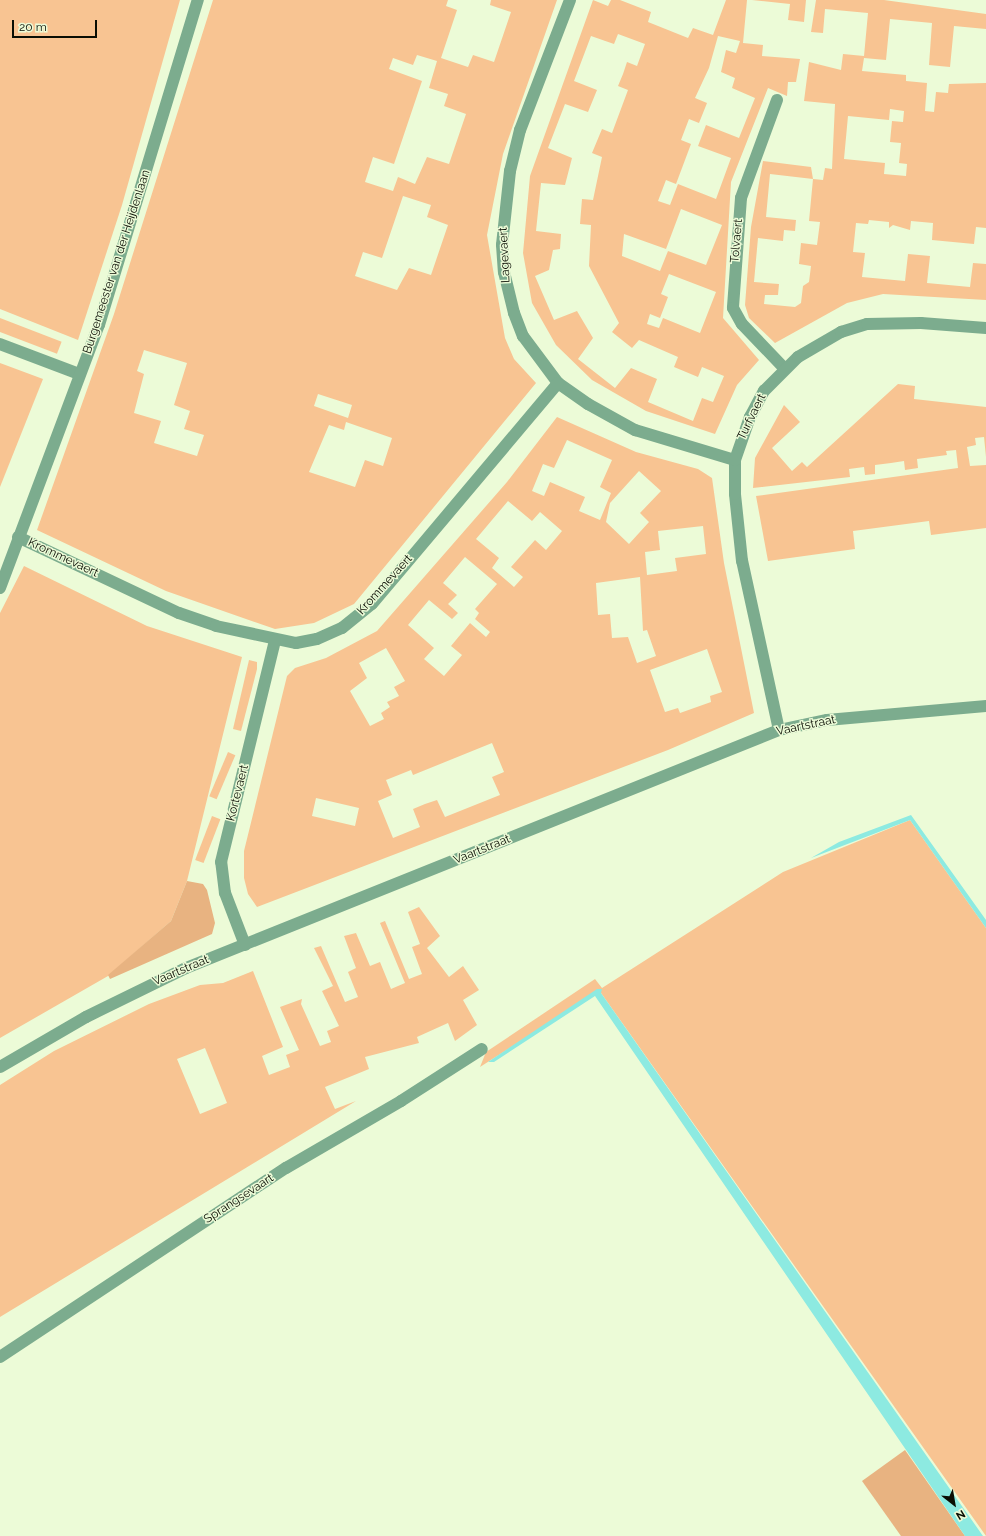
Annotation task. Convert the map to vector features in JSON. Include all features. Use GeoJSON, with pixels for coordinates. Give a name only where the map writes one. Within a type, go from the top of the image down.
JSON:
{"type":"FeatureCollection","features":[{"type":"Feature","properties":{"kind":"street","name":"Burgemeester van der Heijdenlaan"},"geometry":{"type":"LineString","coordinates":[[0,588],[99,324],[198,0]]}},
{"type":"Feature","properties":{"kind":"street","name":"Lagevaert"},"geometry":{"type":"LineString","coordinates":[[570,0],[520,130],[504,210],[502,245],[504,272],[514,313],[523,336],[558,384],[636,430],[703,453],[735,460]]}},
{"type":"Feature","properties":{"kind":"street","name":"Tolvaert"},"geometry":{"type":"LineString","coordinates":[[777,100],[741,198],[733,308],[742,324],[785,369]]}},
{"type":"Feature","properties":{"kind":"street","name":"Turfvaert"},"geometry":{"type":"LineString","coordinates":[[779,730],[742,561],[735,460],[750,417],[764,391],[785,369],[818,343],[867,324],[921,323],[986,328]]}},
{"type":"Feature","properties":{"kind":"street"},"geometry":{"type":"LineString","coordinates":[[0,344],[80,374]]}},
{"type":"Feature","properties":{"kind":"street","name":"Krommevaert"},"geometry":{"type":"LineString","coordinates":[[18,537],[180,613],[275,640],[296,643],[317,639],[359,616],[558,384]]}},
{"type":"Feature","properties":{"kind":"street","name":"Kortevaert"},"geometry":{"type":"LineString","coordinates":[[245,945],[225,893],[221,862],[275,640]]}},
{"type":"Feature","properties":{"kind":"street","name":"Vaartstraat"},"geometry":{"type":"LineString","coordinates":[[0,1067],[148,986],[245,945],[779,730],[827,720],[986,706]]}},
{"type":"Feature","properties":{"kind":"street","name":"Sprangsevaart"},"geometry":{"type":"LineString","coordinates":[[0,1357],[286,1168],[401,1101],[482,1049]]}},
{"type":"Feature","properties":{"kind":"shaded area"},"geometry":{"type":"Polygon","coordinates":[[[0,0],[180,0],[122,205],[78,340],[0,309],[0,0]]]}},
{"type":"Feature","properties":{"kind":"shaded area"},"geometry":{"type":"Polygon","coordinates":[[[213,0],[448,0],[446,6],[457,10],[441,58],[468,67],[473,55],[494,62],[511,12],[490,5],[491,0],[557,0],[503,154],[487,235],[505,338],[514,359],[536,383],[354,604],[314,623],[275,629],[166,591],[37,530],[114,314],[213,0]],[[417,55],[413,65],[393,58],[389,69],[422,81],[394,164],[373,157],[365,182],[393,191],[398,177],[415,184],[427,157],[449,164],[466,114],[444,106],[448,94],[429,88],[437,61],[417,55]],[[403,196],[382,258],[363,252],[355,276],[397,290],[409,268],[431,275],[448,225],[427,217],[431,205],[403,196]],[[144,350],[137,371],[144,374],[134,413],[161,421],[154,443],[197,456],[204,435],[184,429],[190,411],[174,405],[187,363],[144,350]],[[318,394],[314,406],[348,418],[352,405],[318,394]],[[346,422],[344,430],[329,425],[309,472],[355,487],[365,460],[383,466],[392,438],[346,422]]]}},
{"type":"Feature","properties":{"kind":"shaded area"},"geometry":{"type":"Polygon","coordinates":[[[593,0],[608,6],[611,0],[620,0],[651,12],[648,22],[688,38],[693,28],[713,35],[726,0],[747,0],[743,43],[763,45],[762,56],[800,59],[796,82],[788,82],[787,96],[768,88],[731,182],[723,318],[759,360],[737,385],[715,434],[646,411],[592,380],[556,345],[532,303],[523,253],[530,176],[593,0]],[[618,34],[614,44],[591,36],[574,81],[597,90],[588,112],[565,104],[548,148],[572,158],[565,185],[541,183],[536,231],[561,234],[560,249],[553,250],[549,270],[535,276],[554,320],[577,311],[593,338],[578,359],[615,388],[631,368],[657,379],[648,402],[693,421],[702,398],[713,402],[724,376],[702,367],[698,377],[674,367],[678,357],[639,340],[632,348],[612,332],[619,323],[589,266],[591,225],[580,224],[582,199],[593,200],[602,157],[592,153],[602,129],[612,133],[628,90],[618,86],[627,62],[637,66],[645,44],[618,34]],[[718,36],[709,68],[695,98],[707,103],[699,123],[689,119],[681,140],[691,144],[676,184],[666,180],[658,201],[670,205],[678,184],[716,199],[731,158],[698,146],[706,125],[739,138],[755,98],[732,88],[735,78],[721,72],[726,50],[736,53],[740,41],[718,36]],[[681,209],[666,249],[624,234],[622,256],[660,271],[668,251],[706,265],[722,225],[681,209]],[[669,274],[661,294],[668,297],[660,318],[650,314],[647,324],[659,328],[663,318],[700,333],[716,292],[669,274]]]}},
{"type":"Feature","properties":{"kind":"shaded area"},"geometry":{"type":"Polygon","coordinates":[[[752,0],[806,0],[804,22],[788,20],[790,4],[752,0]]]}},
{"type":"Feature","properties":{"kind":"shaded area"},"geometry":{"type":"Polygon","coordinates":[[[816,0],[884,0],[986,14],[986,29],[954,26],[950,67],[929,65],[932,23],[890,19],[886,60],[864,58],[862,71],[906,75],[906,81],[927,83],[925,111],[934,112],[936,92],[948,93],[949,84],[986,83],[986,228],[976,227],[974,244],[932,240],[933,223],[911,221],[910,230],[893,225],[889,228],[889,222],[869,220],[868,224],[856,223],[853,252],[865,253],[862,277],[905,281],[908,254],[930,256],[927,283],[970,287],[973,263],[986,264],[986,300],[883,294],[847,303],[775,343],[749,318],[745,305],[751,227],[763,161],[811,167],[813,179],[823,180],[825,168],[832,169],[835,104],[804,101],[809,62],[841,70],[843,54],[864,56],[868,13],[825,9],[823,33],[811,32],[816,0]],[[890,109],[889,120],[848,116],[844,159],[885,163],[884,174],[906,176],[907,164],[899,163],[901,143],[890,142],[892,121],[903,122],[904,111],[890,109]],[[770,174],[766,217],[796,220],[795,231],[784,230],[783,241],[758,238],[754,282],[779,284],[778,295],[765,295],[764,304],[795,307],[801,303],[803,286],[809,282],[811,266],[799,264],[801,243],[817,245],[820,222],[809,221],[813,179],[770,174]]]}},
{"type":"Feature","properties":{"kind":"shaded area"},"geometry":{"type":"Polygon","coordinates":[[[0,318],[62,342],[57,354],[0,332],[0,318]]]}},
{"type":"Feature","properties":{"kind":"shaded area"},"geometry":{"type":"Polygon","coordinates":[[[0,363],[43,379],[0,487],[0,363]]]}},
{"type":"Feature","properties":{"kind":"shaded area"},"geometry":{"type":"Polygon","coordinates":[[[898,384],[915,386],[914,399],[986,407],[986,457],[984,437],[975,438],[976,445],[967,447],[970,466],[986,465],[986,528],[931,535],[929,521],[853,531],[855,549],[768,561],[756,496],[958,468],[956,450],[946,451],[947,455],[917,459],[918,468],[905,470],[904,461],[875,465],[875,474],[865,475],[864,467],[849,469],[850,477],[753,488],[755,458],[784,405],[800,422],[772,448],[792,471],[802,462],[807,467],[898,384]]]}},
{"type":"Feature","properties":{"kind":"shaded area"},"geometry":{"type":"Polygon","coordinates":[[[557,417],[636,452],[698,469],[712,478],[724,563],[754,713],[668,750],[257,907],[248,894],[244,878],[244,851],[287,676],[295,668],[326,658],[377,631],[507,482],[557,417]],[[567,440],[554,468],[543,464],[532,491],[544,496],[550,482],[585,497],[579,511],[600,520],[611,493],[600,487],[612,460],[567,440]],[[639,471],[610,503],[606,522],[629,544],[649,522],[640,513],[661,491],[639,471]],[[508,501],[476,539],[499,558],[492,568],[514,587],[523,577],[511,567],[535,540],[546,550],[562,531],[540,512],[532,521],[508,501]],[[703,526],[658,531],[660,550],[645,552],[647,575],[677,571],[675,558],[706,554],[703,526]],[[465,557],[443,583],[457,595],[448,604],[458,613],[452,619],[429,600],[408,625],[434,648],[424,659],[444,676],[462,655],[451,646],[470,623],[486,637],[490,632],[475,619],[479,613],[475,609],[497,584],[465,557]],[[640,577],[596,583],[598,615],[610,614],[612,638],[628,637],[637,663],[656,656],[647,630],[643,631],[640,577]],[[386,648],[359,663],[367,678],[350,691],[370,726],[384,719],[381,713],[390,707],[387,702],[399,696],[394,687],[405,681],[386,648]],[[707,649],[650,670],[665,712],[678,708],[680,713],[711,702],[710,696],[722,692],[707,649]],[[492,743],[413,775],[411,770],[386,780],[392,795],[378,801],[393,838],[420,827],[413,809],[425,804],[437,800],[445,817],[500,795],[492,777],[504,772],[492,743]],[[316,798],[312,816],[355,826],[359,808],[316,798]]]}},
{"type":"Feature","properties":{"kind":"shaded area"},"geometry":{"type":"Polygon","coordinates":[[[24,566],[147,626],[242,657],[187,881],[171,921],[108,976],[0,1038],[0,613],[24,566]]]}},
{"type":"Feature","properties":{"kind":"shaded area"},"geometry":{"type":"Polygon","coordinates":[[[249,660],[257,662],[257,669],[241,731],[233,729],[249,660]]]}},
{"type":"Feature","properties":{"kind":"shaded area"},"geometry":{"type":"Polygon","coordinates":[[[228,752],[235,755],[217,799],[209,796],[228,752]]]}},
{"type":"Feature","properties":{"kind":"shaded area"},"geometry":{"type":"Polygon","coordinates":[[[212,816],[220,819],[204,863],[195,860],[212,816]]]}},
{"type":"Feature","properties":{"kind":"shaded area"},"geometry":{"type":"Polygon","coordinates":[[[910,820],[986,928],[986,1536],[601,993],[601,989],[480,1067],[486,1052],[595,979],[602,988],[783,872],[910,820]]]}},
{"type":"Feature","properties":{"kind":"shaded area"},"geometry":{"type":"Polygon","coordinates":[[[187,881],[203,884],[207,890],[215,923],[212,934],[110,979],[108,975],[171,921],[187,881]]]}},
{"type":"Feature","properties":{"kind":"shaded area"},"geometry":{"type":"Polygon","coordinates":[[[419,907],[440,936],[427,948],[449,977],[463,966],[479,990],[463,1000],[477,1025],[455,1041],[448,1023],[417,1037],[419,1043],[365,1057],[369,1069],[325,1087],[335,1109],[356,1101],[0,1317],[0,1085],[54,1051],[149,1004],[200,985],[223,983],[253,971],[283,1047],[262,1056],[269,1075],[290,1067],[286,1055],[299,1050],[280,1007],[302,999],[301,1004],[320,1046],[331,1042],[327,1031],[339,1026],[322,991],[333,986],[314,948],[321,946],[345,1002],[358,997],[348,972],[356,968],[344,936],[356,933],[370,966],[380,962],[391,989],[405,983],[380,923],[385,921],[409,979],[422,974],[412,947],[420,944],[408,912],[419,907]],[[205,1048],[177,1059],[200,1114],[227,1103],[205,1048]]]}},
{"type":"Feature","properties":{"kind":"shaded area"},"geometry":{"type":"Polygon","coordinates":[[[905,1450],[965,1536],[901,1536],[862,1481],[905,1450]]]}},
{"type":"Feature","properties":{"kind":"water"},"geometry":{"type":"Polygon","coordinates":[[[911,815],[986,920],[986,928],[910,820],[811,858],[839,842],[911,815]]]}},
{"type":"Feature","properties":{"kind":"water"},"geometry":{"type":"Polygon","coordinates":[[[597,989],[602,989],[601,993],[983,1536],[965,1536],[595,996],[494,1062],[488,1062],[597,989]]]}}]}
